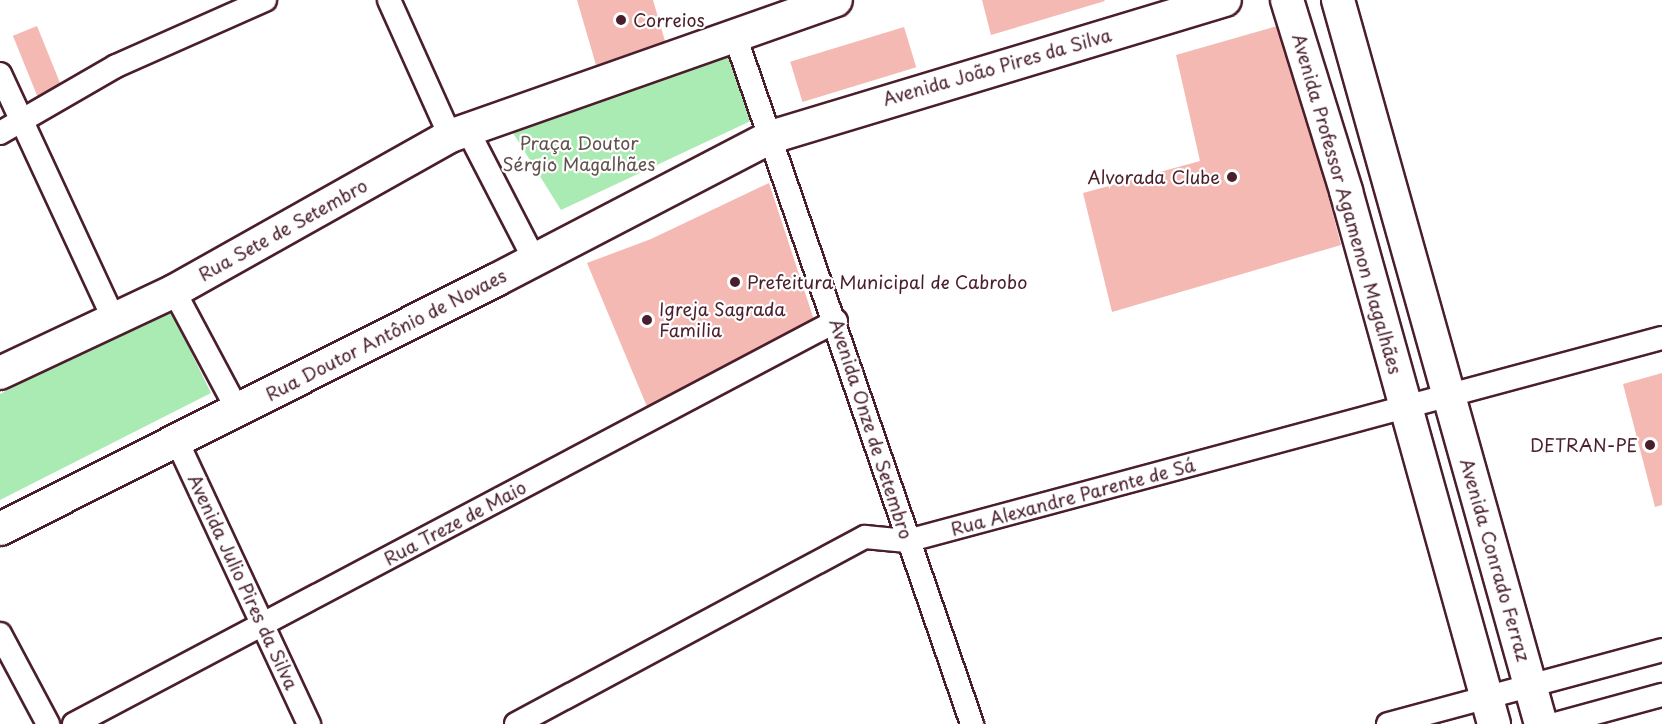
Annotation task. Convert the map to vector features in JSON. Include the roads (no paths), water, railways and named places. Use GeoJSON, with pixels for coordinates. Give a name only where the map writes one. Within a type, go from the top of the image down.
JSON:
{"type":"FeatureCollection","features":[{"type":"Feature","properties":{"kind":"street"},"geometry":{"type":"LineString","coordinates":[[0,132],[24,121],[116,66],[265,0]]}},
{"type":"Feature","properties":{"kind":"street"},"geometry":{"type":"LineString","coordinates":[[389,0],[458,133],[534,259],[771,137]]}},
{"type":"Feature","properties":{"kind":"street"},"geometry":{"type":"LineString","coordinates":[[458,133],[734,33],[836,0]]}},
{"type":"Feature","properties":{"kind":"street","name":"Avenida João Pires da Silva"},"geometry":{"type":"LineString","coordinates":[[771,137],[1225,0]]}},
{"type":"Feature","properties":{"kind":"street","name":"Avenida Professor Agamenon Magalhães"},"geometry":{"type":"LineString","coordinates":[[1287,0],[1346,190],[1406,409]]}},
{"type":"Feature","properties":{"kind":"street"},"geometry":{"type":"LineString","coordinates":[[1338,0],[1449,397]]}},
{"type":"Feature","properties":{"kind":"street","name":"Avenida Onze de Setembro"},"geometry":{"type":"LineString","coordinates":[[734,33],[836,321],[907,541],[972,724]]}},
{"type":"Feature","properties":{"kind":"street"},"geometry":{"type":"LineString","coordinates":[[0,74],[24,121],[114,320]]}},
{"type":"Feature","properties":{"kind":"street","name":"Rua Sete de Setembro"},"geometry":{"type":"LineString","coordinates":[[0,373],[174,291],[458,133]]}},
{"type":"Feature","properties":{"kind":"street"},"geometry":{"type":"LineString","coordinates":[[1346,190],[1386,176]]}},
{"type":"Feature","properties":{"kind":"street","name":"Rua Doutor Antônio de Novaes"},"geometry":{"type":"LineString","coordinates":[[0,529],[238,411],[534,259]]}},
{"type":"Feature","properties":{"kind":"street"},"geometry":{"type":"LineString","coordinates":[[174,291],[238,411]]}},
{"type":"Feature","properties":{"kind":"street","name":"Rua Treze de Maio"},"geometry":{"type":"LineString","coordinates":[[74,724],[836,321]]}},
{"type":"Feature","properties":{"kind":"street","name":"Rua Alexandre Parente de Sá"},"geometry":{"type":"LineString","coordinates":[[516,724],[865,537],[907,541],[1406,409],[1662,338]]}},
{"type":"Feature","properties":{"kind":"street","name":"Avenida Conrado Ferraz"},"geometry":{"type":"LineString","coordinates":[[1449,397],[1541,724]]}},
{"type":"Feature","properties":{"kind":"street"},"geometry":{"type":"LineString","coordinates":[[1406,409],[1490,711]]}},
{"type":"Feature","properties":{"kind":"street","name":"Avenida Julio Pires da Silva"},"geometry":{"type":"LineString","coordinates":[[176,440],[309,724]]}},
{"type":"Feature","properties":{"kind":"street"},"geometry":{"type":"LineString","coordinates":[[1447,553],[1489,537]]}},
{"type":"Feature","properties":{"kind":"street"},"geometry":{"type":"LineString","coordinates":[[0,634],[48,724]]}},
{"type":"Feature","properties":{"kind":"street"},"geometry":{"type":"LineString","coordinates":[[1388,724],[1490,711],[1530,686],[1662,650]]}},
{"type":"Feature","properties":{"kind":"street"},"geometry":{"type":"LineString","coordinates":[[1555,724],[1662,695]]}},
{"type":"Feature","properties":{"kind":"place","name":"Correios"},"geometry":{"type":"Point","coordinates":[621,20]}},
{"type":"Feature","properties":{"kind":"place","name":"Alvorada Clube"},"geometry":{"type":"Point","coordinates":[1232,177]}},
{"type":"Feature","properties":{"kind":"place","name":"Prefeitura Municipal de Cabrobo"},"geometry":{"type":"Point","coordinates":[735,282]}},
{"type":"Feature","properties":{"kind":"place","name":"Igreja Sagrada Familia"},"geometry":{"type":"Point","coordinates":[647,320]}},
{"type":"Feature","properties":{"kind":"place","name":"DETRAN-PE"},"geometry":{"type":"Point","coordinates":[1650,445]}},
{"type":"Feature","properties":{"kind":"park label","name":"Praça Doutor Sérgio Magalhães"},"geometry":{"type":"Point","coordinates":[579,154]}}]}
